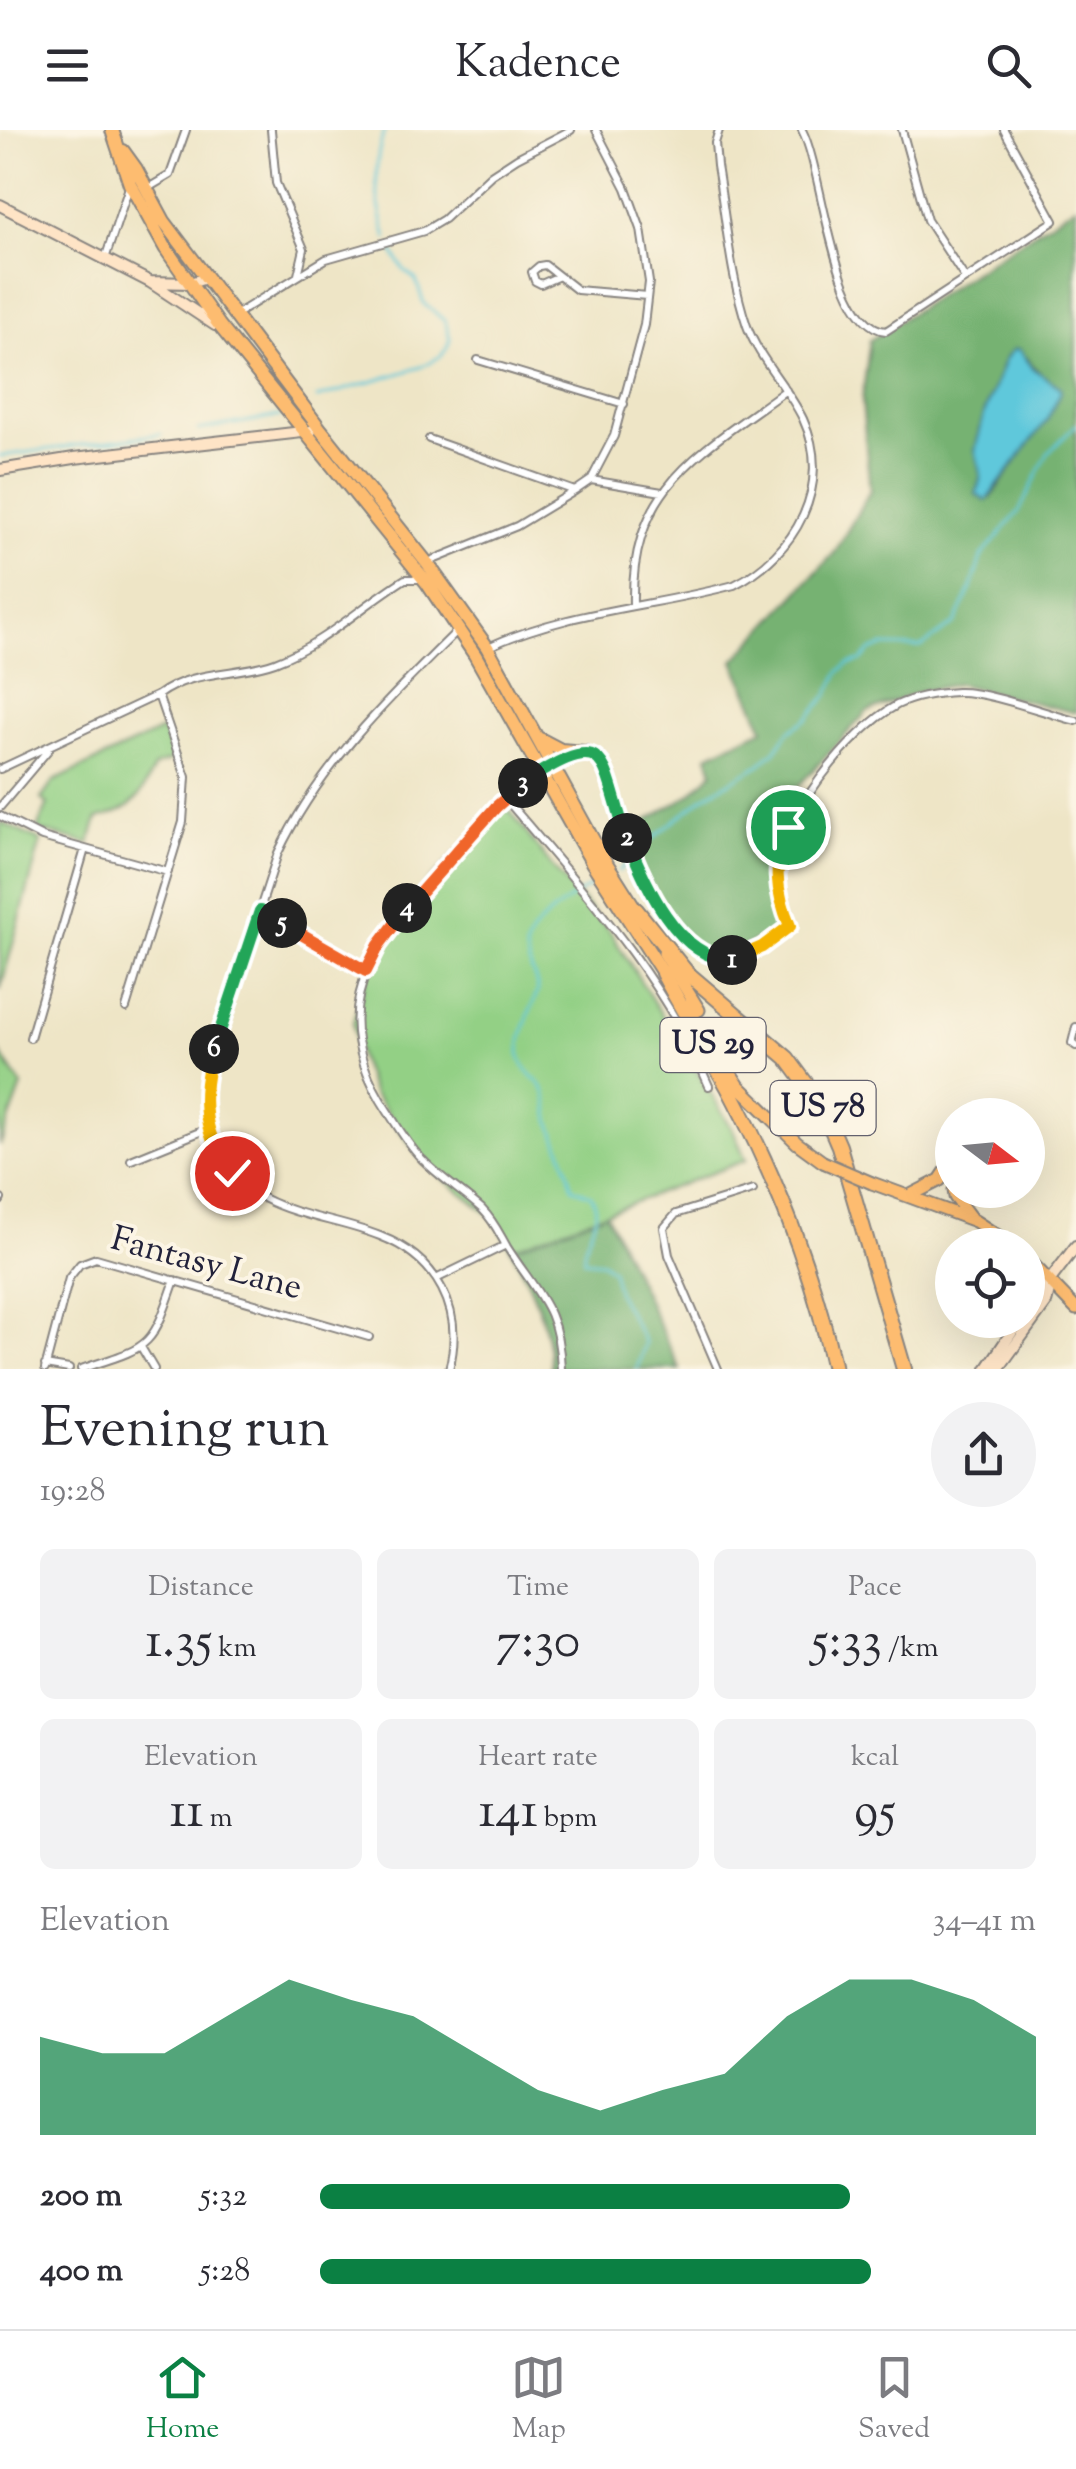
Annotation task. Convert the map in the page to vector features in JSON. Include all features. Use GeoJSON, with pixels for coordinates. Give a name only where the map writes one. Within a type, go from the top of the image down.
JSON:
{"type":"FeatureCollection","features":[{"type":"Feature","properties":{"kind":"highway","name":"US 29"},"geometry":{"type":"LineString","coordinates":[[112,130],[130,184],[190,284],[228,335],[426,563],[487,647],[537,737],[546,768],[567,792],[598,861]]}},
{"type":"Feature","properties":{"kind":"highway","name":"US 29"},"geometry":{"type":"LineString","coordinates":[[118,146],[164,221],[458,630],[546,768],[662,973]]}},
{"type":"Feature","properties":{"kind":"highway"},"geometry":{"type":"LineString","coordinates":[[537,737],[554,748],[584,752]]}},
{"type":"Feature","properties":{"kind":"highway"},"geometry":{"type":"LineString","coordinates":[[567,792],[567,764],[584,752]]}},
{"type":"Feature","properties":{"kind":"highway","name":"US 29"},"geometry":{"type":"LineString","coordinates":[[616,888],[636,910]]}},
{"type":"Feature","properties":{"kind":"highway","name":"US 78"},"geometry":{"type":"LineString","coordinates":[[636,910],[686,972],[787,1058],[821,1104],[839,1146],[904,1369]]}},
{"type":"Feature","properties":{"kind":"highway","name":"US 78"},"geometry":{"type":"LineString","coordinates":[[662,973],[729,1090],[763,1160],[799,1247],[834,1369]]}},
{"type":"Feature","properties":{"kind":"main road"},"geometry":{"type":"LineString","coordinates":[[0,205],[150,282],[228,335]]}},
{"type":"Feature","properties":{"kind":"main road"},"geometry":{"type":"LineString","coordinates":[[150,282],[190,284],[206,278]]}},
{"type":"Feature","properties":{"kind":"main road"},"geometry":{"type":"LineString","coordinates":[[0,470],[175,445],[314,431]]}},
{"type":"Feature","properties":{"kind":"main road","name":"US 29"},"geometry":{"type":"LineString","coordinates":[[636,910],[767,1114]]}},
{"type":"Feature","properties":{"kind":"main road","name":"US 29"},"geometry":{"type":"LineString","coordinates":[[662,973],[740,1086],[797,1144],[823,1162],[985,1228]]}},
{"type":"Feature","properties":{"kind":"main road"},"geometry":{"type":"LineString","coordinates":[[911,1195],[935,1183]]}},
{"type":"Feature","properties":{"kind":"main road"},"geometry":{"type":"LineString","coordinates":[[964,1208],[973,1220]]}},
{"type":"Feature","properties":{"kind":"main road"},"geometry":{"type":"LineString","coordinates":[[1045,1289],[1076,1246]]}},
{"type":"Feature","properties":{"kind":"main road"},"geometry":{"type":"LineString","coordinates":[[1045,1276],[1076,1309]]}},
{"type":"Feature","properties":{"kind":"main road"},"geometry":{"type":"LineString","coordinates":[[998,1369],[1046,1303],[1051,1282]]}},
{"type":"Feature","properties":{"kind":"main road"},"geometry":{"type":"LineString","coordinates":[[987,1369],[1008,1338]]}},
{"type":"Feature","properties":{"kind":"street"},"geometry":{"type":"LineString","coordinates":[[146,189],[170,175],[186,130]]}},
{"type":"Feature","properties":{"kind":"street"},"geometry":{"type":"LineString","coordinates":[[271,130],[276,183],[304,249],[298,275]]}},
{"type":"Feature","properties":{"kind":"street"},"geometry":{"type":"LineString","coordinates":[[234,316],[298,275],[343,253],[424,231],[444,219],[491,176],[571,130]]}},
{"type":"Feature","properties":{"kind":"street"},"geometry":{"type":"LineString","coordinates":[[426,563],[516,526],[576,491],[592,480],[614,436],[644,325],[649,282],[641,230],[626,188],[596,130]]}},
{"type":"Feature","properties":{"kind":"street"},"geometry":{"type":"LineString","coordinates":[[487,647],[526,630],[734,585],[778,556],[794,536],[808,506],[814,477],[804,421],[747,325],[717,166],[715,143],[719,130]]}},
{"type":"Feature","properties":{"kind":"street"},"geometry":{"type":"LineString","coordinates":[[802,130],[817,172],[832,246],[857,313],[868,326],[886,331],[1054,221],[1004,130]]}},
{"type":"Feature","properties":{"kind":"street"},"geometry":{"type":"LineString","coordinates":[[902,130],[927,220],[965,278]]}},
{"type":"Feature","properties":{"kind":"street"},"geometry":{"type":"LineString","coordinates":[[105,258],[130,184]]}},
{"type":"Feature","properties":{"kind":"street"},"geometry":{"type":"LineString","coordinates":[[557,276],[582,292],[646,296]]}},
{"type":"Feature","properties":{"kind":"street"},"geometry":{"type":"LineString","coordinates":[[478,360],[624,404]]}},
{"type":"Feature","properties":{"kind":"street"},"geometry":{"type":"LineString","coordinates":[[633,605],[634,567],[642,534],[662,492],[682,466],[786,390]]}},
{"type":"Feature","properties":{"kind":"street"},"geometry":{"type":"LineString","coordinates":[[430,439],[576,491]]}},
{"type":"Feature","properties":{"kind":"street"},"geometry":{"type":"LineString","coordinates":[[592,480],[662,492]]}},
{"type":"Feature","properties":{"kind":"street"},"geometry":{"type":"LineString","coordinates":[[396,584],[405,567],[400,550]]}},
{"type":"Feature","properties":{"kind":"street"},"geometry":{"type":"LineString","coordinates":[[0,769],[189,678],[258,667],[298,652],[329,635],[409,577],[426,584]]}},
{"type":"Feature","properties":{"kind":"street"},"geometry":{"type":"LineString","coordinates":[[450,1369],[454,1321],[438,1278],[415,1255],[382,1236],[290,1208],[251,1190],[228,1168],[207,1128],[205,1082],[278,853],[291,825],[324,773],[458,630]]}},
{"type":"Feature","properties":{"kind":"street"},"geometry":{"type":"LineString","coordinates":[[570,757],[584,752],[598,756],[604,763],[626,836],[643,874],[663,911],[688,942],[712,958],[735,960],[790,926],[776,878],[783,837],[804,800],[871,725],[903,702],[955,692],[1076,721]]}},
{"type":"Feature","properties":{"kind":"street"},"geometry":{"type":"LineString","coordinates":[[126,1008],[183,822],[186,777],[158,695]]}},
{"type":"Feature","properties":{"kind":"street"},"geometry":{"type":"LineString","coordinates":[[0,806],[54,744]]}},
{"type":"Feature","properties":{"kind":"street"},"geometry":{"type":"LineString","coordinates":[[546,768],[505,798],[395,921],[366,971],[355,1022],[360,1061],[372,1089],[420,1158],[496,1224],[506,1245],[542,1293],[556,1326],[561,1369]]}},
{"type":"Feature","properties":{"kind":"street"},"geometry":{"type":"LineString","coordinates":[[505,798],[597,906],[654,984],[694,1050],[709,1086]]}},
{"type":"Feature","properties":{"kind":"street"},"geometry":{"type":"LineString","coordinates":[[0,816],[29,833],[168,872]]}},
{"type":"Feature","properties":{"kind":"street"},"geometry":{"type":"LineString","coordinates":[[30,1038],[85,849]]}},
{"type":"Feature","properties":{"kind":"street"},"geometry":{"type":"LineString","coordinates":[[260,911],[366,971]]}},
{"type":"Feature","properties":{"kind":"street"},"geometry":{"type":"LineString","coordinates":[[1074,1044],[1076,1026]]}},
{"type":"Feature","properties":{"kind":"street"},"geometry":{"type":"LineString","coordinates":[[130,1160],[207,1128]]}},
{"type":"Feature","properties":{"kind":"street"},"geometry":{"type":"LineString","coordinates":[[718,1369],[668,1255],[664,1228],[676,1214],[753,1190]]}},
{"type":"Feature","properties":{"kind":"street"},"geometry":{"type":"LineString","coordinates":[[438,1278],[506,1245]]}},
{"type":"Feature","properties":{"kind":"street","name":"Fantasy Lane"},"geometry":{"type":"LineString","coordinates":[[45,1367],[69,1278],[88,1259],[103,1259],[369,1337]]}},
{"type":"Feature","properties":{"kind":"street"},"geometry":{"type":"LineString","coordinates":[[81,1369],[141,1347],[158,1330],[175,1280]]}},
{"type":"Feature","properties":{"kind":"street"},"geometry":{"type":"LineString","coordinates":[[141,1347],[154,1369]]}},
{"type":"Feature","properties":{"kind":"street"},"geometry":{"type":"LineString","coordinates":[[45,1367],[69,1369]]}},
{"type":"Feature","properties":{"kind":"green space"},"geometry":{"type":"Polygon","coordinates":[[[1076,205],[1076,713],[958,684],[922,691],[867,712],[792,793],[779,816],[765,862],[781,927],[722,958],[688,939],[674,924],[651,889],[626,833],[691,794],[713,772],[708,755],[764,729],[734,661],[835,552],[870,491],[862,400],[870,340],[1076,205]],[[1027,358],[999,392],[982,422],[978,455],[991,498],[1058,399],[1027,358]]]}},
{"type":"Feature","properties":{"kind":"green space"},"geometry":{"type":"Polygon","coordinates":[[[162,730],[174,759],[155,766],[139,796],[128,807],[97,819],[89,844],[37,830],[48,804],[41,799],[54,781],[162,730]]]}},
{"type":"Feature","properties":{"kind":"green space"},"geometry":{"type":"Polygon","coordinates":[[[504,803],[552,867],[609,930],[732,1128],[746,1160],[511,1249],[496,1220],[426,1165],[372,1092],[359,1057],[353,1023],[368,970],[400,912],[504,803]]]}},
{"type":"Feature","properties":{"kind":"green space"},"geometry":{"type":"Polygon","coordinates":[[[0,822],[41,841],[0,991],[0,822]]]}},
{"type":"Feature","properties":{"kind":"green space"},"geometry":{"type":"Polygon","coordinates":[[[0,1053],[22,1086],[0,1145],[0,1053]]]}},
{"type":"Feature","properties":{"kind":"green space"},"geometry":{"type":"Polygon","coordinates":[[[606,1213],[680,1369],[551,1369],[538,1307],[511,1249],[606,1213]]]}},
{"type":"Feature","properties":{"kind":"water"},"geometry":{"type":"Polygon","coordinates":[[[1019,349],[1034,369],[1060,387],[1061,392],[1047,420],[986,501],[976,494],[981,476],[975,450],[1005,359],[1019,349]]]}},
{"type":"Feature","properties":{"kind":"waterway"},"geometry":{"type":"LineString","coordinates":[[385,130],[377,184],[387,238]]}},
{"type":"Feature","properties":{"kind":"waterway"},"geometry":{"type":"LineString","coordinates":[[317,398],[421,367],[447,348],[450,339],[445,321],[424,304],[416,280],[404,270],[390,247]]}},
{"type":"Feature","properties":{"kind":"waterway"},"geometry":{"type":"LineString","coordinates":[[198,430],[280,416]]}},
{"type":"Feature","properties":{"kind":"waterway"},"geometry":{"type":"LineString","coordinates":[[619,871],[705,796],[759,765],[775,751],[789,731],[807,719],[828,695],[848,664],[861,661],[870,651],[883,646],[921,647],[955,623],[981,557],[1020,510],[1048,453],[1076,425]]}},
{"type":"Feature","properties":{"kind":"waterway"},"geometry":{"type":"LineString","coordinates":[[0,456],[161,434]]}},
{"type":"Feature","properties":{"kind":"waterway"},"geometry":{"type":"LineString","coordinates":[[599,882],[554,911],[528,941],[527,956],[538,990],[522,1036],[520,1058],[544,1090],[573,1188],[591,1195],[595,1204],[595,1220],[584,1260],[602,1262],[612,1270],[618,1294],[645,1343],[637,1369]]}},
{"type":"Feature","properties":{"kind":"route"},"geometry":{"type":"LineString","coordinates":[[232,1173],[207,1128],[205,1082],[260,911],[366,971],[395,921],[512,791],[552,764],[588,752],[604,763],[626,836],[663,911],[699,952],[712,958],[735,960],[762,947],[790,926],[776,878],[788,827]]}}]}
